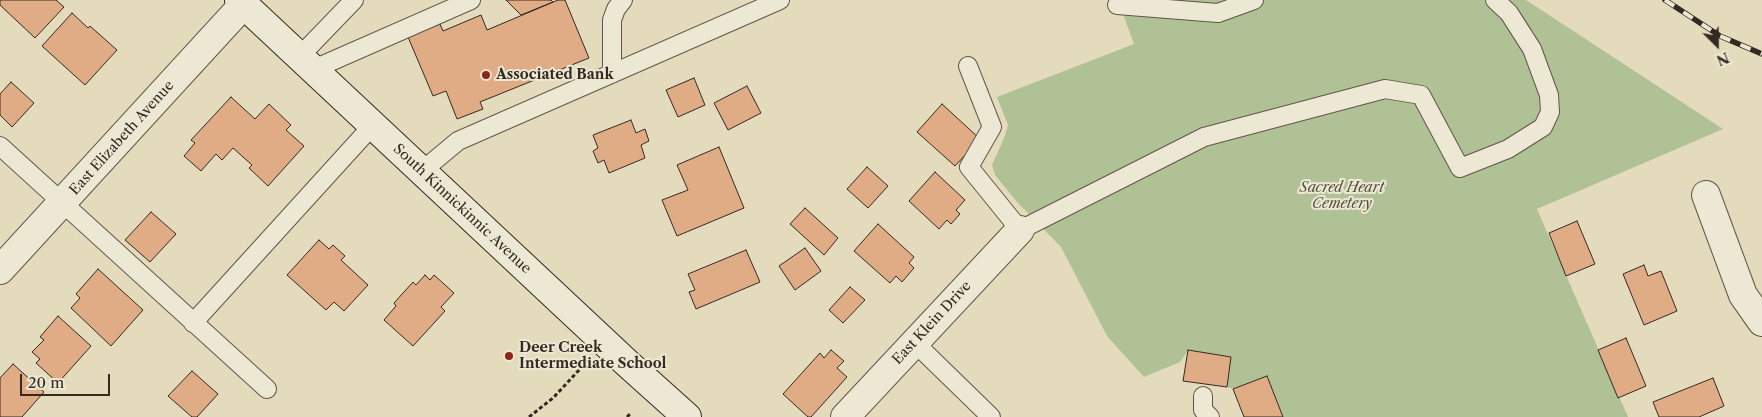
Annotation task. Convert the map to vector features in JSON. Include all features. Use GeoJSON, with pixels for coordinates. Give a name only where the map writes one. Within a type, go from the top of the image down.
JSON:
{"type":"FeatureCollection","features":[{"type":"Feature","properties":{"kind":"street","name":"South Kinnickinnic Avenue"},"geometry":{"type":"LineString","coordinates":[[241,2],[687,417]]}},
{"type":"Feature","properties":{"kind":"street","name":"East Elizabeth Avenue"},"geometry":{"type":"LineString","coordinates":[[0,270],[241,2]]}},
{"type":"Feature","properties":{"kind":"street"},"geometry":{"type":"LineString","coordinates":[[1706,195],[1743,295],[1762,322]]}},
{"type":"Feature","properties":{"kind":"street","name":"East Klein Drive"},"geometry":{"type":"LineString","coordinates":[[845,417],[1020,230]]}},
{"type":"Feature","properties":{"kind":"lane"},"geometry":{"type":"LineString","coordinates":[[307,62],[354,0]]}},
{"type":"Feature","properties":{"kind":"lane"},"geometry":{"type":"LineString","coordinates":[[307,62],[411,26],[471,0]]}},
{"type":"Feature","properties":{"kind":"lane"},"geometry":{"type":"LineString","coordinates":[[612,74],[612,20],[616,9],[623,0]]}},
{"type":"Feature","properties":{"kind":"lane"},"geometry":{"type":"LineString","coordinates":[[422,171],[458,141],[780,0]]}},
{"type":"Feature","properties":{"kind":"lane"},"geometry":{"type":"LineString","coordinates":[[1117,5],[1218,13],[1254,0]]}},
{"type":"Feature","properties":{"kind":"lane"},"geometry":{"type":"LineString","coordinates":[[968,66],[992,128],[969,167],[1020,230],[1204,137],[1384,89],[1421,95],[1460,168],[1508,149],[1543,127],[1550,112],[1550,95],[1532,49],[1509,13],[1495,0]]}},
{"type":"Feature","properties":{"kind":"lane"},"geometry":{"type":"LineString","coordinates":[[193,323],[373,125]]}},
{"type":"Feature","properties":{"kind":"lane"},"geometry":{"type":"LineString","coordinates":[[0,146],[267,390]]}},
{"type":"Feature","properties":{"kind":"lane"},"geometry":{"type":"LineString","coordinates":[[914,342],[991,417]]}},
{"type":"Feature","properties":{"kind":"lane"},"geometry":{"type":"LineString","coordinates":[[1203,396],[1203,410],[1210,417]]}},
{"type":"Feature","properties":{"kind":"path"},"geometry":{"type":"LineString","coordinates":[[529,417],[553,398],[580,368]]}},
{"type":"Feature","properties":{"kind":"green space","name":"Sacred Heart Cemetery"},"geometry":{"type":"Polygon","coordinates":[[[1118,0],[1526,0],[1723,129],[1537,209],[1628,417],[1283,417],[1267,376],[1233,389],[1227,387],[1231,357],[1188,350],[1180,362],[1144,377],[1107,336],[1061,247],[1018,203],[995,175],[992,165],[1008,125],[997,97],[1134,44],[1118,0]]]}},
{"type":"Feature","properties":{"kind":"building"},"geometry":{"type":"Polygon","coordinates":[[[0,0],[56,0],[64,7],[35,38],[0,5],[0,0]]]}},
{"type":"Feature","properties":{"kind":"building"},"geometry":{"type":"Polygon","coordinates":[[[506,0],[551,0],[553,2],[521,15],[506,0]]]}},
{"type":"Feature","properties":{"kind":"building","name":"Associated Bank"},"geometry":{"type":"Polygon","coordinates":[[[558,0],[565,0],[589,58],[480,102],[483,109],[457,119],[446,91],[433,96],[408,37],[440,24],[443,31],[481,15],[487,30],[558,0]]]}},
{"type":"Feature","properties":{"kind":"building"},"geometry":{"type":"Polygon","coordinates":[[[72,13],[117,50],[85,85],[42,46],[72,13]]]}},
{"type":"Feature","properties":{"kind":"building"},"geometry":{"type":"Polygon","coordinates":[[[694,78],[705,105],[678,117],[666,90],[694,78]]]}},
{"type":"Feature","properties":{"kind":"building"},"geometry":{"type":"Polygon","coordinates":[[[11,82],[34,103],[12,127],[0,115],[0,94],[11,82]]]}},
{"type":"Feature","properties":{"kind":"building"},"geometry":{"type":"Polygon","coordinates":[[[747,86],[761,113],[728,130],[714,103],[747,86]]]}},
{"type":"Feature","properties":{"kind":"building"},"geometry":{"type":"Polygon","coordinates":[[[231,97],[255,119],[269,104],[291,125],[286,130],[304,146],[268,186],[249,168],[252,165],[233,148],[222,160],[216,154],[201,171],[184,156],[195,143],[191,140],[231,97]]]}},
{"type":"Feature","properties":{"kind":"building"},"geometry":{"type":"Polygon","coordinates":[[[942,104],[980,139],[955,166],[917,132],[942,104]]]}},
{"type":"Feature","properties":{"kind":"building"},"geometry":{"type":"Polygon","coordinates":[[[631,120],[636,133],[645,129],[649,141],[641,145],[645,158],[609,173],[604,160],[598,163],[593,151],[598,148],[593,135],[631,120]]]}},
{"type":"Feature","properties":{"kind":"building"},"geometry":{"type":"Polygon","coordinates":[[[719,147],[744,208],[677,236],[662,200],[688,190],[677,165],[719,147]]]}},
{"type":"Feature","properties":{"kind":"building"},"geometry":{"type":"Polygon","coordinates":[[[867,167],[888,186],[868,208],[847,189],[867,167]]]}},
{"type":"Feature","properties":{"kind":"building"},"geometry":{"type":"Polygon","coordinates":[[[935,172],[965,200],[956,210],[960,214],[951,224],[947,220],[939,229],[909,201],[935,172]]]}},
{"type":"Feature","properties":{"kind":"building"},"geometry":{"type":"Polygon","coordinates":[[[805,208],[838,238],[824,255],[790,224],[805,208]]]}},
{"type":"Feature","properties":{"kind":"building"},"geometry":{"type":"Polygon","coordinates":[[[151,212],[176,234],[150,262],[125,240],[151,212]]]}},
{"type":"Feature","properties":{"kind":"building"},"geometry":{"type":"Polygon","coordinates":[[[1577,221],[1595,264],[1566,276],[1549,233],[1577,221]]]}},
{"type":"Feature","properties":{"kind":"building"},"geometry":{"type":"Polygon","coordinates":[[[878,224],[914,257],[909,263],[914,268],[902,282],[896,276],[890,283],[854,251],[878,224]]]}},
{"type":"Feature","properties":{"kind":"building"},"geometry":{"type":"Polygon","coordinates":[[[319,240],[329,249],[333,245],[345,256],[341,260],[368,285],[344,311],[334,302],[326,310],[287,275],[319,240]]]}},
{"type":"Feature","properties":{"kind":"building"},"geometry":{"type":"Polygon","coordinates":[[[805,248],[821,271],[795,290],[779,266],[805,248]]]}},
{"type":"Feature","properties":{"kind":"building"},"geometry":{"type":"Polygon","coordinates":[[[746,250],[760,282],[696,309],[689,292],[695,290],[688,274],[746,250]]]}},
{"type":"Feature","properties":{"kind":"building"},"geometry":{"type":"Polygon","coordinates":[[[1644,265],[1648,276],[1661,271],[1677,311],[1644,325],[1623,274],[1644,265]]]}},
{"type":"Feature","properties":{"kind":"building"},"geometry":{"type":"Polygon","coordinates":[[[98,269],[143,310],[111,346],[71,308],[80,298],[76,294],[98,269]]]}},
{"type":"Feature","properties":{"kind":"building"},"geometry":{"type":"Polygon","coordinates":[[[425,275],[430,280],[434,275],[454,293],[441,307],[445,311],[413,346],[384,320],[396,306],[394,303],[413,282],[416,285],[425,275]]]}},
{"type":"Feature","properties":{"kind":"building"},"geometry":{"type":"Polygon","coordinates":[[[850,287],[865,300],[843,323],[829,310],[850,287]]]}},
{"type":"Feature","properties":{"kind":"building"},"geometry":{"type":"Polygon","coordinates":[[[58,316],[91,346],[58,383],[36,363],[40,359],[32,352],[44,340],[40,337],[58,316]]]}},
{"type":"Feature","properties":{"kind":"building"},"geometry":{"type":"Polygon","coordinates":[[[1626,338],[1646,386],[1618,398],[1598,350],[1626,338]]]}},
{"type":"Feature","properties":{"kind":"building"},"geometry":{"type":"Polygon","coordinates":[[[831,350],[844,361],[837,368],[847,377],[811,417],[808,417],[783,394],[820,353],[824,358],[831,350]]]}},
{"type":"Feature","properties":{"kind":"building"},"geometry":{"type":"Polygon","coordinates":[[[1188,350],[1231,357],[1227,387],[1183,381],[1188,350]]]}},
{"type":"Feature","properties":{"kind":"building"},"geometry":{"type":"Polygon","coordinates":[[[13,364],[44,392],[22,417],[0,417],[0,378],[13,364]]]}},
{"type":"Feature","properties":{"kind":"building"},"geometry":{"type":"Polygon","coordinates":[[[192,371],[218,394],[197,417],[192,417],[168,396],[192,371]]]}},
{"type":"Feature","properties":{"kind":"building"},"geometry":{"type":"Polygon","coordinates":[[[1267,376],[1283,417],[1244,417],[1233,389],[1267,376]]]}},
{"type":"Feature","properties":{"kind":"building"},"geometry":{"type":"Polygon","coordinates":[[[1713,378],[1724,406],[1699,417],[1659,417],[1653,402],[1713,378]]]}},
{"type":"Feature","properties":{"kind":"railway"},"geometry":{"type":"LineString","coordinates":[[1665,0],[1720,36],[1762,54]]}},
{"type":"Feature","properties":{"kind":"place","name":"Associated Bank"},"geometry":{"type":"Point","coordinates":[486,75]}},
{"type":"Feature","properties":{"kind":"place","name":"Deer Creek Intermediate School"},"geometry":{"type":"Point","coordinates":[509,356]}}]}
